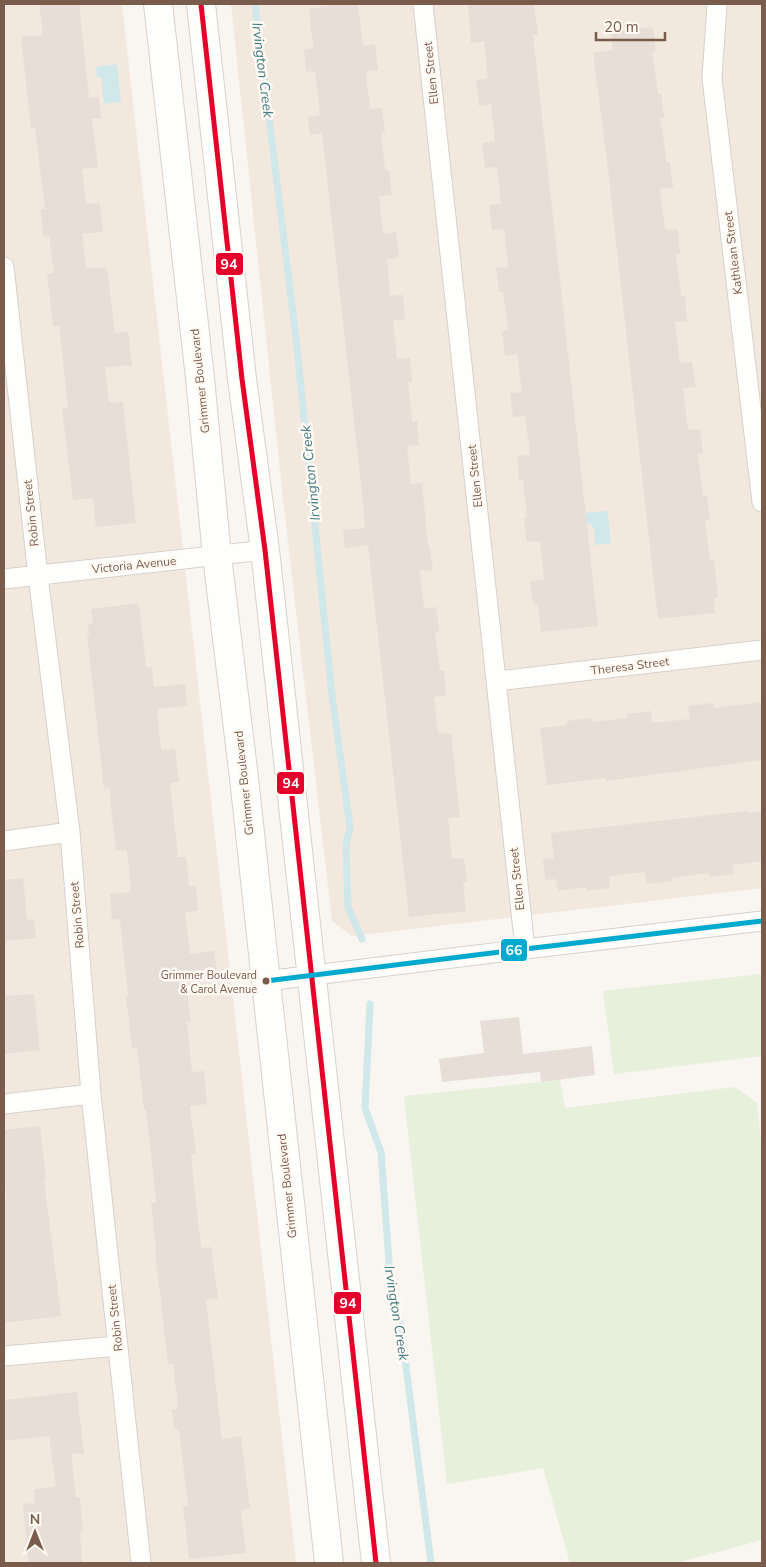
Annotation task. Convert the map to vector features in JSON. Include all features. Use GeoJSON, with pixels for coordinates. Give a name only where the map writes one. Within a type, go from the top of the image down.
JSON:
{"type":"FeatureCollection","features":[{"type":"Feature","properties":{"kind":"main road","name":"Grimmer Boulevard"},"geometry":{"type":"LineString","coordinates":[[158,4],[200,378],[217,556],[266,981],[329,1563]]}},
{"type":"Feature","properties":{"kind":"main road"},"geometry":{"type":"LineString","coordinates":[[201,4],[242,378],[265,550],[376,1563]]}},
{"type":"Feature","properties":{"kind":"street","name":"Ellen Street"},"geometry":{"type":"LineString","coordinates":[[423,4],[525,949]]}},
{"type":"Feature","properties":{"kind":"street","name":"Kathlean Street"},"geometry":{"type":"LineString","coordinates":[[717,4],[712,78],[762,502]]}},
{"type":"Feature","properties":{"kind":"street","name":"Robin Street"},"geometry":{"type":"LineString","coordinates":[[4,268],[38,576],[70,832],[91,1094],[141,1563]]}},
{"type":"Feature","properties":{"kind":"street","name":"Victoria Avenue"},"geometry":{"type":"LineString","coordinates":[[4,579],[265,550]]}},
{"type":"Feature","properties":{"kind":"street","name":"Theresa Street"},"geometry":{"type":"LineString","coordinates":[[497,681],[762,650]]}},
{"type":"Feature","properties":{"kind":"street"},"geometry":{"type":"LineString","coordinates":[[4,841],[70,832]]}},
{"type":"Feature","properties":{"kind":"street"},"geometry":{"type":"LineString","coordinates":[[266,981],[762,921]]}},
{"type":"Feature","properties":{"kind":"street"},"geometry":{"type":"LineString","coordinates":[[4,1104],[91,1094]]}},
{"type":"Feature","properties":{"kind":"street"},"geometry":{"type":"LineString","coordinates":[[4,1356],[118,1346]]}},
{"type":"Feature","properties":{"kind":"shaded area"},"geometry":{"type":"Polygon","coordinates":[[[4,4],[122,4],[296,1563],[4,1563],[4,4]]]}},
{"type":"Feature","properties":{"kind":"shaded area"},"geometry":{"type":"Polygon","coordinates":[[[231,4],[762,4],[762,888],[352,936],[332,921],[283,499],[231,4]]]}},
{"type":"Feature","properties":{"kind":"green space"},"geometry":{"type":"Polygon","coordinates":[[[762,974],[762,1056],[614,1074],[603,991],[762,974]]]}},
{"type":"Feature","properties":{"kind":"green space"},"geometry":{"type":"Polygon","coordinates":[[[560,1080],[565,1108],[735,1087],[757,1103],[762,1151],[762,1540],[676,1563],[570,1563],[543,1468],[447,1484],[404,1096],[560,1080]]]}},
{"type":"Feature","properties":{"kind":"water"},"geometry":{"type":"Polygon","coordinates":[[[117,64],[121,102],[104,104],[101,77],[97,77],[96,67],[117,64]]]}},
{"type":"Feature","properties":{"kind":"water"},"geometry":{"type":"Polygon","coordinates":[[[605,511],[608,513],[611,543],[595,545],[594,529],[591,524],[585,522],[584,513],[605,511]]]}},
{"type":"Feature","properties":{"kind":"building"},"geometry":{"type":"Polygon","coordinates":[[[39,4],[79,4],[89,98],[99,97],[101,118],[92,119],[98,167],[82,169],[86,204],[100,203],[103,232],[82,234],[86,269],[107,267],[115,333],[128,332],[132,365],[105,367],[109,403],[123,402],[136,523],[96,527],[93,498],[73,500],[62,408],[68,408],[59,325],[53,326],[47,274],[54,273],[49,236],[43,237],[41,209],[45,209],[35,128],[31,128],[21,37],[43,35],[39,4]]]}},
{"type":"Feature","properties":{"kind":"building"},"geometry":{"type":"Polygon","coordinates":[[[329,4],[358,4],[363,46],[375,44],[378,70],[366,71],[370,109],[382,108],[385,132],[381,133],[385,170],[389,170],[392,195],[379,196],[383,234],[396,232],[399,258],[387,259],[390,296],[403,295],[405,319],[393,321],[397,359],[410,358],[412,382],[408,382],[412,421],[417,421],[419,445],[407,446],[411,484],[422,483],[428,546],[430,545],[433,570],[420,571],[424,609],[436,607],[440,632],[435,633],[440,671],[444,671],[446,695],[434,697],[438,734],[451,733],[460,817],[448,818],[452,859],[464,858],[467,882],[463,883],[466,911],[409,917],[368,545],[345,548],[343,530],[365,528],[364,512],[322,133],[310,135],[308,117],[320,115],[315,71],[306,72],[304,49],[313,48],[309,9],[329,6],[329,4]]]}},
{"type":"Feature","properties":{"kind":"building"},"geometry":{"type":"Polygon","coordinates":[[[468,4],[534,4],[538,34],[533,35],[598,626],[541,632],[538,605],[533,605],[530,581],[544,580],[540,541],[527,542],[524,518],[527,518],[523,480],[519,480],[517,456],[530,455],[525,416],[513,417],[510,393],[522,392],[517,354],[505,356],[502,331],[508,330],[503,292],[499,292],[496,268],[508,267],[504,229],[492,230],[489,205],[501,204],[497,167],[485,168],[482,143],[495,141],[491,104],[479,106],[476,80],[488,79],[484,41],[471,43],[468,4]]]}},
{"type":"Feature","properties":{"kind":"building"},"geometry":{"type":"Polygon","coordinates":[[[653,27],[656,51],[652,52],[658,94],[661,93],[664,118],[660,118],[667,162],[670,162],[673,187],[660,189],[665,230],[678,229],[680,254],[676,254],[681,296],[685,296],[687,321],[675,322],[680,363],[692,362],[696,387],[683,388],[688,430],[700,429],[703,453],[698,454],[703,496],[707,495],[710,520],[705,520],[710,561],[714,560],[718,597],[714,598],[715,613],[658,619],[608,169],[593,53],[613,50],[611,33],[653,27]]]}},
{"type":"Feature","properties":{"kind":"building"},"geometry":{"type":"Polygon","coordinates":[[[139,603],[146,667],[152,667],[154,687],[185,684],[187,706],[157,709],[161,750],[175,749],[179,782],[170,783],[178,857],[186,857],[189,886],[196,886],[198,911],[185,912],[190,954],[214,951],[217,971],[185,975],[191,1022],[187,1022],[192,1072],[204,1071],[207,1104],[190,1106],[196,1154],[191,1155],[201,1248],[211,1247],[218,1298],[206,1299],[222,1439],[241,1436],[250,1509],[241,1510],[246,1553],[189,1559],[183,1506],[188,1506],[179,1429],[174,1429],[172,1409],[178,1409],[173,1363],[168,1364],[155,1251],[151,1203],[156,1203],[146,1110],[144,1110],[137,1048],[132,1049],[120,919],[112,920],[110,894],[131,892],[127,850],[116,851],[109,788],[104,789],[87,635],[89,635],[88,624],[93,623],[91,609],[139,603]]]}},
{"type":"Feature","properties":{"kind":"building"},"geometry":{"type":"Polygon","coordinates":[[[762,702],[762,760],[606,781],[606,778],[547,785],[540,728],[567,725],[567,721],[591,718],[591,722],[627,718],[627,714],[651,711],[652,723],[690,719],[688,706],[713,703],[714,708],[762,702]]]}},
{"type":"Feature","properties":{"kind":"building"},"geometry":{"type":"Polygon","coordinates":[[[749,811],[749,813],[762,811],[762,861],[732,865],[734,874],[710,877],[709,873],[671,878],[672,881],[647,884],[645,872],[609,876],[610,888],[587,891],[586,887],[558,891],[556,879],[545,880],[543,860],[554,858],[551,833],[749,811]]]}},
{"type":"Feature","properties":{"kind":"building"},"geometry":{"type":"Polygon","coordinates":[[[23,878],[27,920],[34,919],[36,938],[4,941],[4,880],[23,878]]]}},
{"type":"Feature","properties":{"kind":"building"},"geometry":{"type":"Polygon","coordinates":[[[34,994],[40,1050],[4,1054],[4,996],[34,994]]]}},
{"type":"Feature","properties":{"kind":"building"},"geometry":{"type":"Polygon","coordinates":[[[519,1017],[523,1054],[592,1046],[595,1075],[541,1082],[540,1072],[442,1082],[439,1059],[484,1053],[480,1021],[519,1017]]]}},
{"type":"Feature","properties":{"kind":"building"},"geometry":{"type":"Polygon","coordinates":[[[40,1126],[46,1179],[44,1179],[61,1316],[4,1323],[4,1201],[7,1200],[4,1172],[4,1130],[40,1126]]]}},
{"type":"Feature","properties":{"kind":"building"},"geometry":{"type":"Polygon","coordinates":[[[77,1392],[84,1453],[71,1454],[76,1497],[80,1497],[83,1533],[80,1533],[82,1563],[29,1563],[23,1504],[35,1503],[34,1489],[56,1487],[49,1436],[4,1441],[4,1400],[77,1392]]]}},
{"type":"Feature","properties":{"kind":"waterway","name":"Irvington Creek"},"geometry":{"type":"LineString","coordinates":[[255,4],[296,338],[332,695],[350,827],[346,846],[348,907],[362,939]]}},
{"type":"Feature","properties":{"kind":"waterway","name":"Irvington Creek"},"geometry":{"type":"LineString","coordinates":[[370,1004],[365,1108],[381,1152],[391,1289],[401,1327],[431,1563]]}},
{"type":"Feature","properties":{"kind":"transit line","name":"94"},"geometry":{"type":"LineString","coordinates":[[201,4],[242,379],[265,550],[376,1563]]}},
{"type":"Feature","properties":{"kind":"transit line","name":"66"},"geometry":{"type":"LineString","coordinates":[[266,981],[762,921]]}},
{"type":"Feature","properties":{"kind":"place","name":"Grimmer Boulevard & Carol Avenue"},"geometry":{"type":"Point","coordinates":[266,981]}}]}
